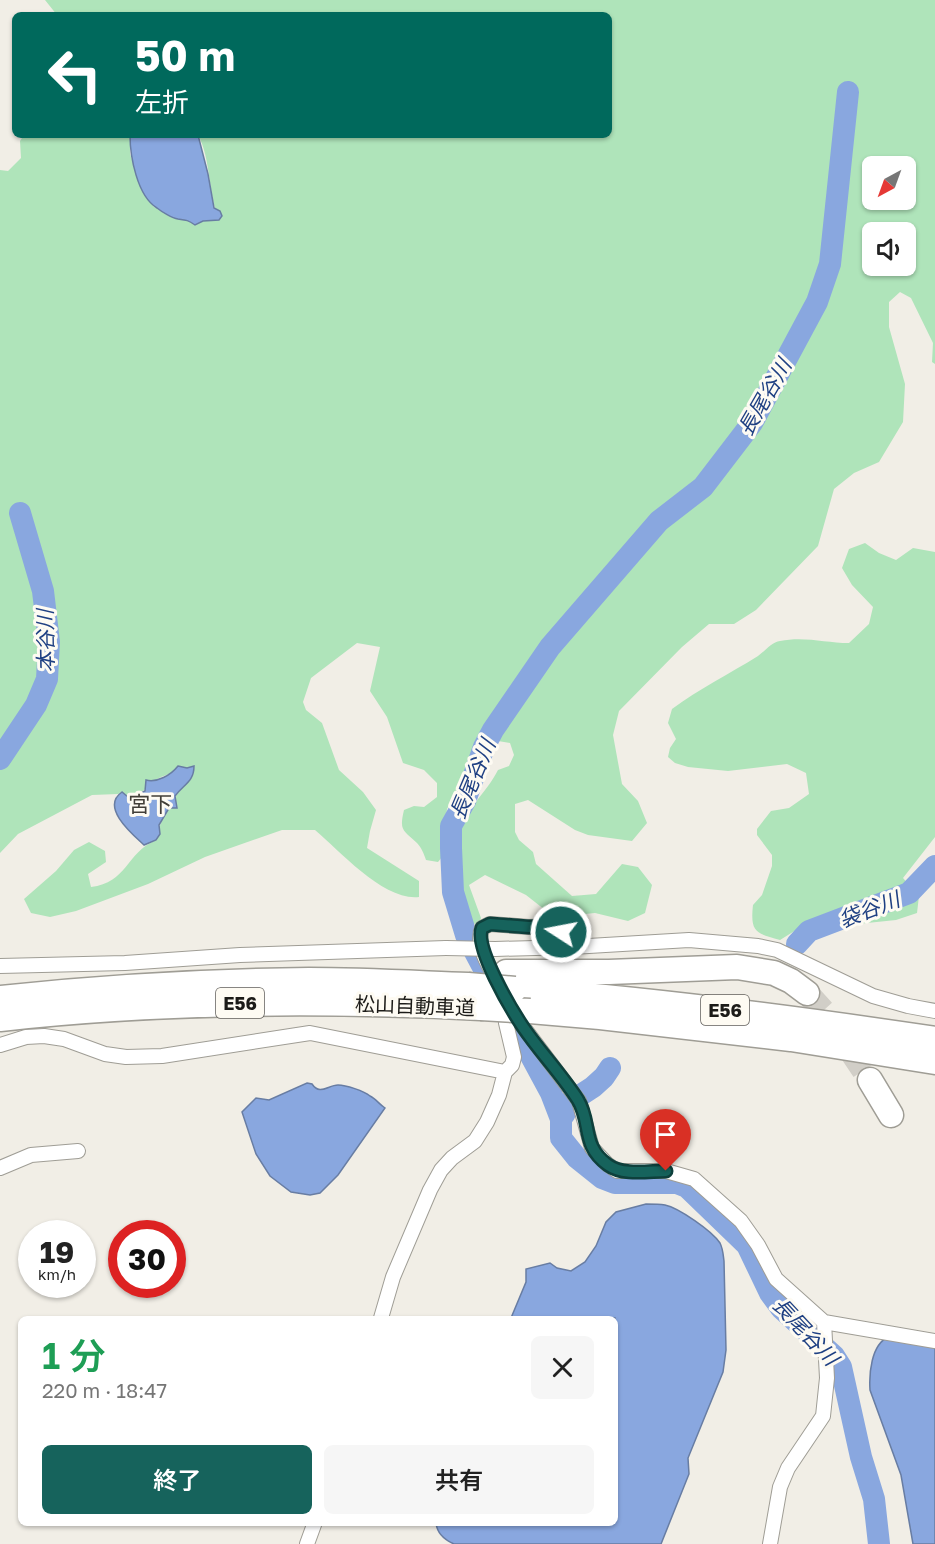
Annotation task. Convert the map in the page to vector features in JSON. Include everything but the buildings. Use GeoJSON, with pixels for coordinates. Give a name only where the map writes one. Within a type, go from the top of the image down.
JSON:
{"type":"FeatureCollection","features":[{"type":"Feature","properties":{"kind":"highway"},"geometry":{"type":"LineString","coordinates":[[0,998],[319,973],[511,980],[609,972],[737,967],[774,973],[791,981],[807,993]]}},
{"type":"Feature","properties":{"kind":"highway","name":"E56"},"geometry":{"type":"LineString","coordinates":[[511,980],[600,996],[780,1016],[935,1040]]}},
{"type":"Feature","properties":{"kind":"highway","name":"松山自動車道"},"geometry":{"type":"LineString","coordinates":[[0,1019],[147,1006],[224,1003],[385,1003],[481,1008],[518,1017],[600,1017],[790,1039],[935,1062]]}},
{"type":"Feature","properties":{"kind":"highway"},"geometry":{"type":"LineString","coordinates":[[870,1080],[891,1115]]}},
{"type":"Feature","properties":{"kind":"street"},"geometry":{"type":"LineString","coordinates":[[572,947],[561,932],[548,926],[490,924],[482,928],[479,934],[484,957],[518,1017],[579,1101],[592,1149],[617,1171],[666,1171],[694,1179],[741,1221],[758,1245],[776,1280],[824,1322],[935,1341]]}},
{"type":"Feature","properties":{"kind":"street"},"geometry":{"type":"LineString","coordinates":[[0,966],[126,963],[240,955],[446,948],[572,947],[689,940],[758,946],[777,950],[873,996],[935,1011]]}},
{"type":"Feature","properties":{"kind":"street"},"geometry":{"type":"LineString","coordinates":[[382,1316],[393,1277],[430,1190],[441,1170],[452,1158],[475,1141],[487,1122],[506,1072],[512,1065],[518,1017]]}},
{"type":"Feature","properties":{"kind":"street"},"geometry":{"type":"LineString","coordinates":[[0,1045],[26,1037],[45,1036],[64,1039],[105,1054],[135,1057],[162,1056],[310,1033],[506,1072]]}},
{"type":"Feature","properties":{"kind":"street"},"geometry":{"type":"LineString","coordinates":[[0,1168],[31,1155],[78,1151]]}},
{"type":"Feature","properties":{"kind":"street"},"geometry":{"type":"LineString","coordinates":[[770,1544],[780,1486],[788,1468],[823,1416],[827,1378],[824,1322]]}},
{"type":"Feature","properties":{"kind":"street"},"geometry":{"type":"LineString","coordinates":[[307,1544],[314,1526]]}},
{"type":"Feature","properties":{"kind":"green space"},"geometry":{"type":"Polygon","coordinates":[[[45,0],[935,0],[935,364],[932,362],[933,343],[911,298],[900,292],[889,302],[889,327],[905,384],[903,422],[879,462],[854,473],[834,489],[818,546],[756,610],[734,624],[709,624],[682,647],[619,711],[613,735],[622,784],[638,801],[647,823],[632,841],[588,835],[575,830],[528,800],[515,804],[515,832],[519,840],[533,852],[536,864],[572,896],[596,894],[622,864],[638,867],[652,885],[645,913],[628,921],[595,913],[554,917],[526,895],[485,875],[469,885],[481,918],[479,923],[467,925],[461,914],[455,872],[457,833],[498,770],[509,766],[514,755],[510,743],[498,741],[488,754],[469,766],[447,809],[446,852],[438,862],[426,860],[418,845],[403,830],[402,822],[404,810],[414,806],[424,807],[437,797],[437,783],[424,770],[403,763],[387,717],[370,691],[380,647],[357,643],[311,678],[303,702],[306,710],[322,723],[339,770],[363,792],[376,810],[367,848],[419,881],[419,897],[406,896],[378,883],[350,862],[315,830],[282,830],[205,857],[148,884],[76,911],[50,917],[31,913],[24,899],[56,871],[74,850],[89,842],[105,851],[106,862],[88,874],[91,887],[112,880],[119,874],[138,852],[156,840],[164,815],[181,789],[191,779],[194,766],[161,777],[133,796],[128,797],[122,792],[92,795],[18,834],[0,853],[0,170],[8,171],[21,158],[20,141],[22,138],[130,138],[130,154],[143,192],[154,207],[185,218],[195,225],[203,221],[219,220],[215,210],[205,154],[199,138],[612,138],[612,12],[55,12],[45,0]]]}},
{"type":"Feature","properties":{"kind":"green space"},"geometry":{"type":"Polygon","coordinates":[[[865,543],[879,553],[896,560],[913,548],[935,552],[935,837],[903,878],[919,896],[917,913],[896,920],[838,926],[809,922],[780,940],[765,936],[754,927],[753,905],[762,895],[772,866],[772,855],[757,835],[757,829],[771,811],[789,808],[809,794],[806,773],[787,764],[728,771],[688,767],[675,763],[668,757],[670,748],[676,739],[668,723],[672,709],[777,642],[798,639],[849,643],[869,624],[873,607],[852,585],[842,568],[849,549],[865,543]]]}},
{"type":"Feature","properties":{"kind":"water"},"geometry":{"type":"Polygon","coordinates":[[[130,138],[199,138],[214,208],[220,211],[222,216],[219,220],[203,221],[195,225],[159,210],[144,194],[131,154],[130,138]]]}},
{"type":"Feature","properties":{"kind":"water"},"geometry":{"type":"Polygon","coordinates":[[[178,766],[187,768],[194,766],[192,776],[175,796],[177,808],[169,808],[159,825],[160,834],[156,840],[144,845],[120,820],[114,805],[116,798],[122,792],[128,797],[145,791],[146,780],[163,778],[178,766]]]}},
{"type":"Feature","properties":{"kind":"water"},"geometry":{"type":"Polygon","coordinates":[[[307,1083],[321,1090],[334,1085],[346,1086],[364,1092],[385,1108],[338,1175],[320,1193],[310,1195],[291,1192],[270,1176],[256,1154],[242,1112],[256,1098],[269,1100],[307,1083]]]}},
{"type":"Feature","properties":{"kind":"water"},"geometry":{"type":"Polygon","coordinates":[[[646,1204],[671,1207],[710,1232],[720,1243],[724,1261],[726,1350],[723,1372],[688,1458],[689,1474],[661,1544],[454,1544],[440,1533],[437,1526],[618,1526],[618,1316],[512,1316],[526,1282],[526,1269],[550,1263],[557,1268],[571,1271],[585,1262],[596,1246],[606,1222],[616,1212],[646,1204]]]}},
{"type":"Feature","properties":{"kind":"water"},"geometry":{"type":"Polygon","coordinates":[[[888,1337],[935,1346],[935,1544],[913,1544],[901,1475],[870,1390],[872,1360],[878,1346],[888,1337]]]}},
{"type":"Feature","properties":{"kind":"waterway","name":"長尾谷川"},"geometry":{"type":"LineString","coordinates":[[484,969],[466,935],[453,892],[451,826],[465,801],[484,747],[493,730],[550,647],[659,521],[703,487],[752,423],[817,302],[830,264],[848,92]]}},
{"type":"Feature","properties":{"kind":"waterway","name":"本谷川"},"geometry":{"type":"LineString","coordinates":[[0,759],[36,705],[47,679],[49,642],[43,591],[20,513]]}},
{"type":"Feature","properties":{"kind":"waterway","name":"袋谷川"},"geometry":{"type":"LineString","coordinates":[[797,944],[809,931],[909,893],[935,866]]}},
{"type":"Feature","properties":{"kind":"waterway","name":"長尾谷川"},"geometry":{"type":"LineString","coordinates":[[503,1004],[551,1093],[561,1119],[561,1138],[577,1158],[602,1178],[615,1183],[677,1183],[687,1187],[747,1245],[770,1293],[781,1308],[834,1356],[841,1367],[861,1457],[874,1499],[879,1544]]}},
{"type":"Feature","properties":{"kind":"waterway","name":"袋谷川"},"geometry":{"type":"LineString","coordinates":[[564,1115],[570,1102],[593,1087],[610,1068]]}},
{"type":"Feature","properties":{"kind":"tunnel"},"geometry":{"type":"LineString","coordinates":[[807,993],[825,1013],[870,1080]]}},
{"type":"Feature","properties":{"kind":"district","name":"宮下"},"geometry":{"type":"Point","coordinates":[150,803]}},
{"type":"Feature","properties":{"kind":"route"},"geometry":{"type":"LineString","coordinates":[[561,932],[548,926],[490,924],[482,928],[479,934],[484,957],[517,1017],[579,1101],[592,1149],[617,1171],[666,1171]]}}]}
